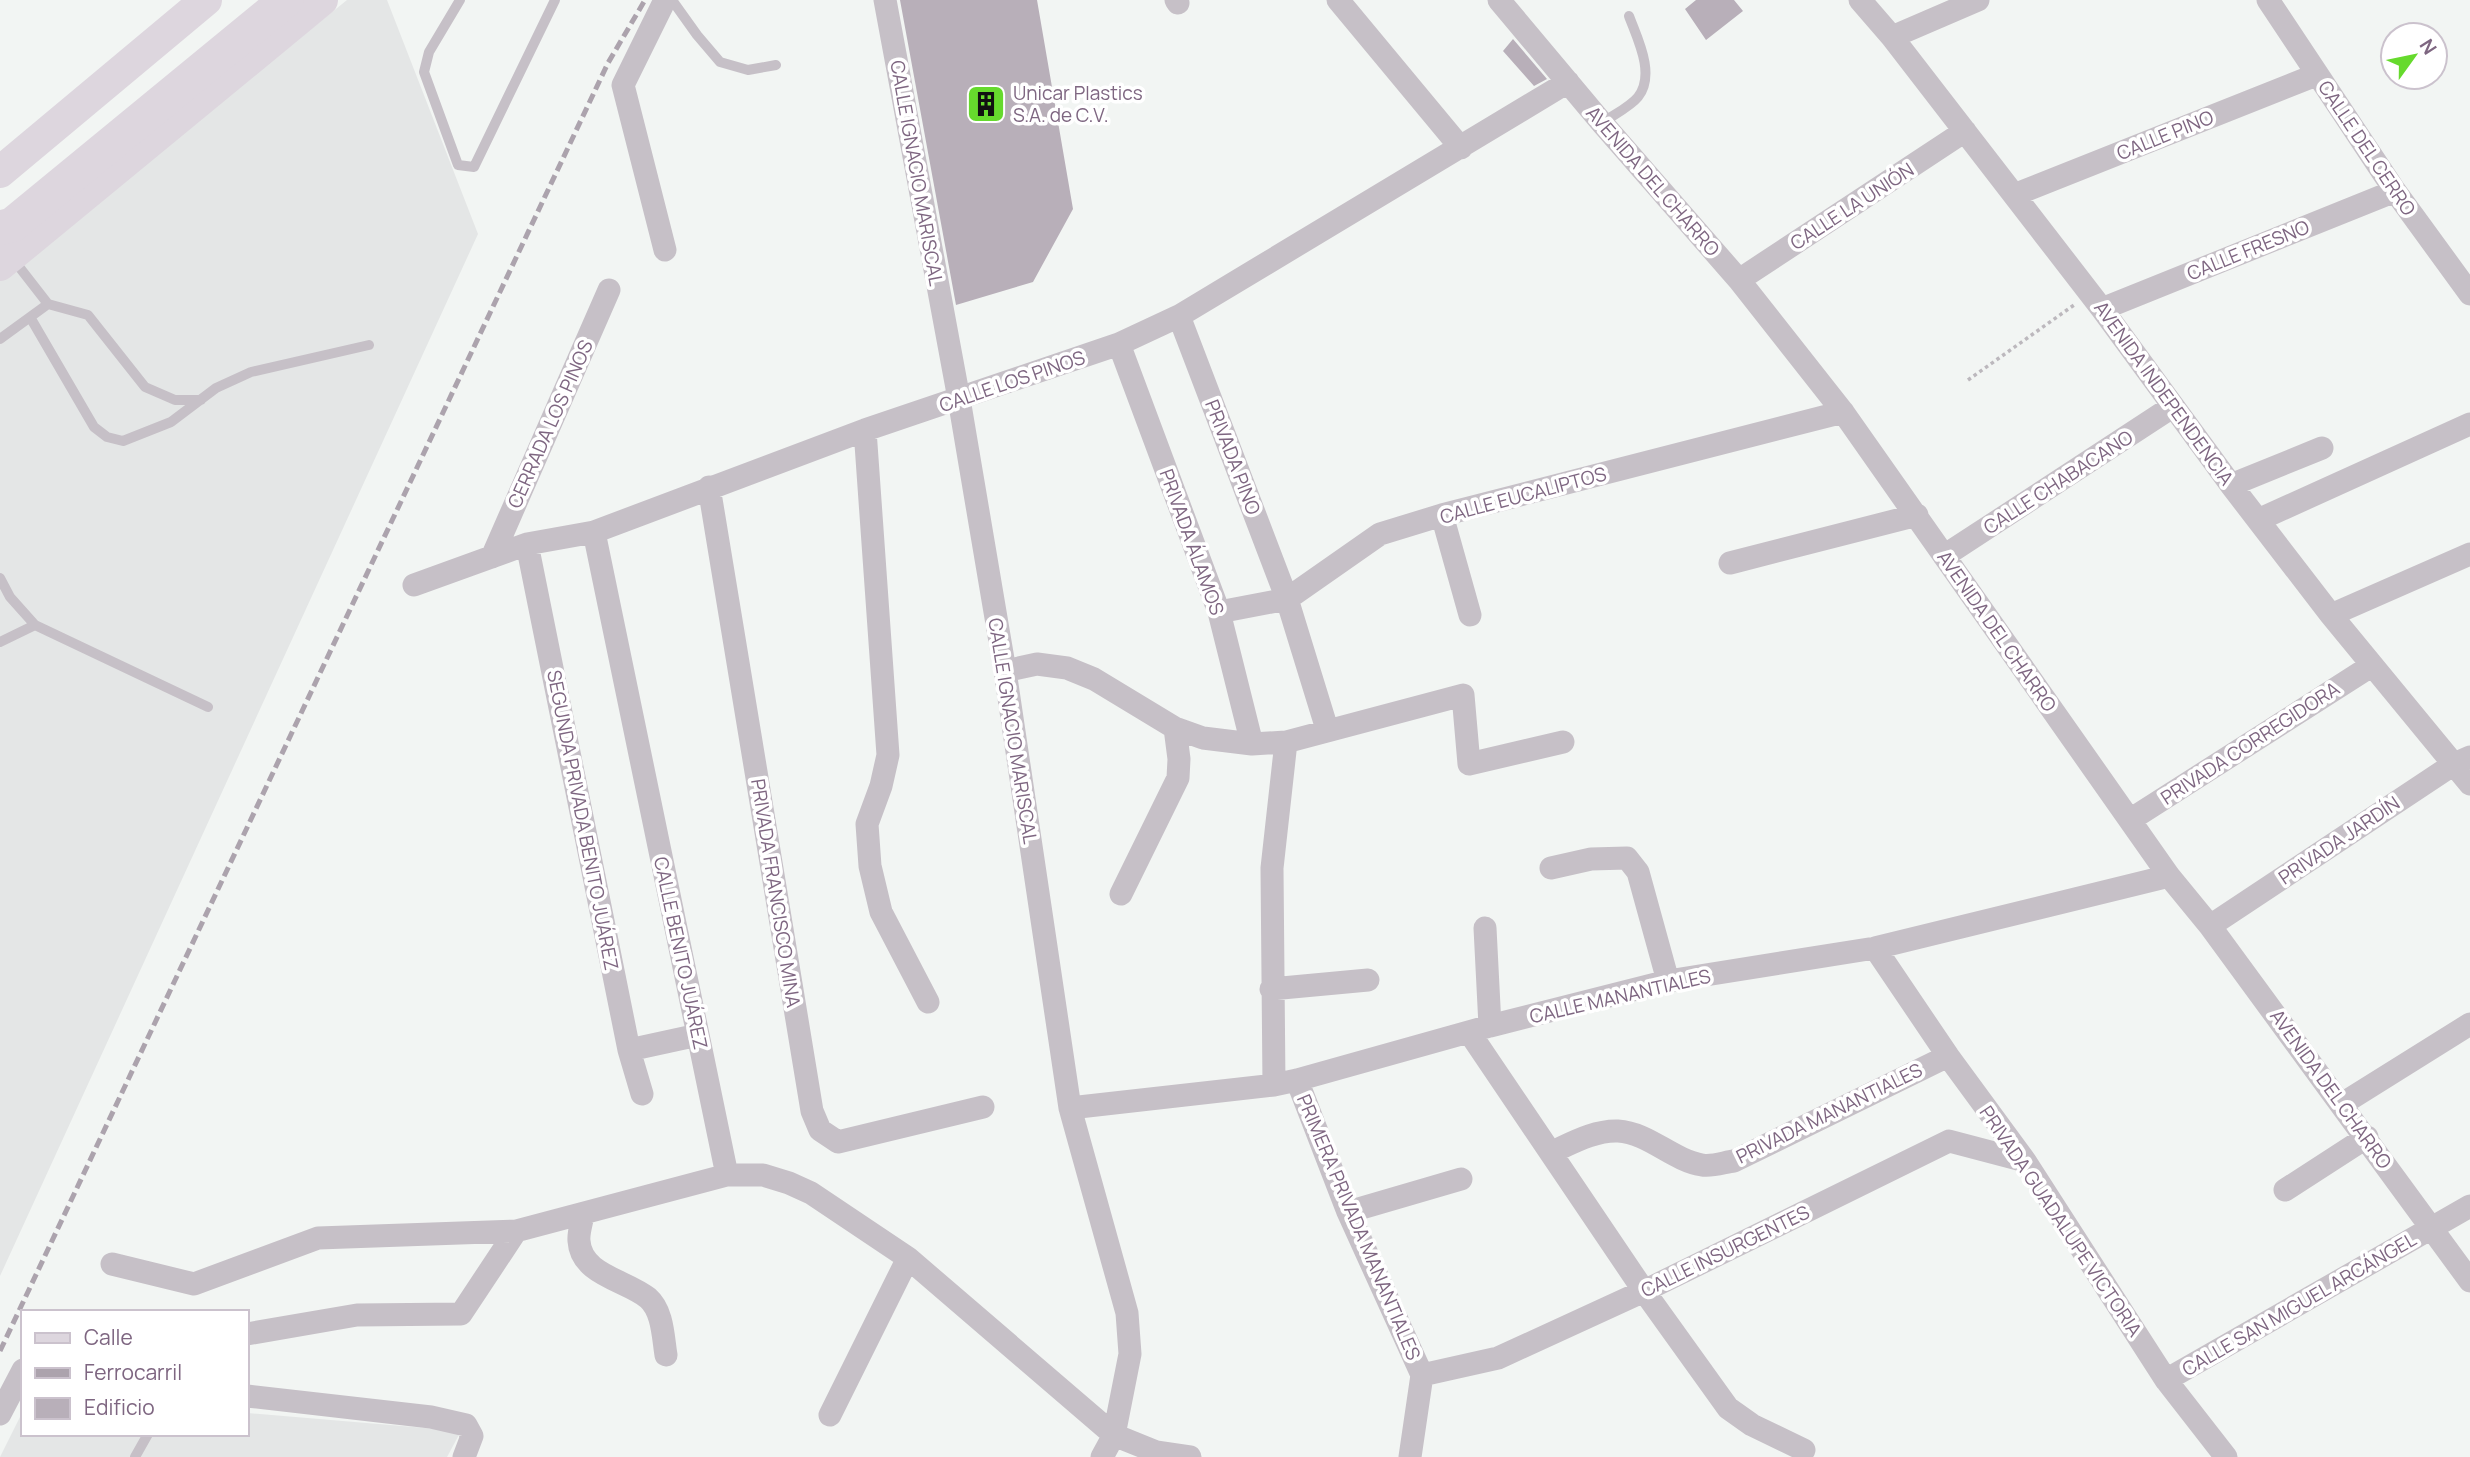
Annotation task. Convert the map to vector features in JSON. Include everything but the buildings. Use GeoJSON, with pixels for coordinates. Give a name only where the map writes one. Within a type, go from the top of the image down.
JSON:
{"type":"FeatureCollection","features":[{"type":"Feature","properties":{"kind":"main road"},"geometry":{"type":"LineString","coordinates":[[0,172],[206,0]]}},
{"type":"Feature","properties":{"kind":"main road"},"geometry":{"type":"LineString","coordinates":[[0,206],[248,0]]}},
{"type":"Feature","properties":{"kind":"main road"},"geometry":{"type":"LineString","coordinates":[[4,250],[12,225],[286,0]]}},
{"type":"Feature","properties":{"kind":"main road"},"geometry":{"type":"LineString","coordinates":[[4,250],[322,0]]}},
{"type":"Feature","properties":{"kind":"street"},"geometry":{"type":"LineString","coordinates":[[665,0],[623,85],[665,250]]}},
{"type":"Feature","properties":{"kind":"street","name":"CALLE IGNACIO MARISCAL"},"geometry":{"type":"LineString","coordinates":[[885,0],[959,399],[1005,671],[1070,1108],[1127,1313],[1130,1354],[1114,1435],[1102,1457]]}},
{"type":"Feature","properties":{"kind":"street"},"geometry":{"type":"LineString","coordinates":[[1338,0],[1461,148]]}},
{"type":"Feature","properties":{"kind":"street","name":"AVENIDA DEL CHARRO"},"geometry":{"type":"LineString","coordinates":[[1499,0],[1739,280],[1843,412],[2169,876],[2210,926],[2470,1281]]}},
{"type":"Feature","properties":{"kind":"street","name":"AVENIDA INDEPENDENCIA"},"geometry":{"type":"LineString","coordinates":[[1860,0],[1892,37],[2096,301],[2172,407],[2330,615],[2371,666],[2462,760],[2470,784]]}},
{"type":"Feature","properties":{"kind":"street"},"geometry":{"type":"LineString","coordinates":[[1892,37],[1978,0]]}},
{"type":"Feature","properties":{"kind":"street","name":"CALLE DEL CERRO"},"geometry":{"type":"LineString","coordinates":[[2267,0],[2395,191],[2470,293]]}},
{"type":"Feature","properties":{"kind":"street","name":"CALLE PINO"},"geometry":{"type":"LineString","coordinates":[[2014,195],[2316,75]]}},
{"type":"Feature","properties":{"kind":"street","name":"CALLE LOS PINOS"},"geometry":{"type":"LineString","coordinates":[[414,585],[527,544],[593,532],[865,430],[1119,344],[1179,316],[1568,82]]}},
{"type":"Feature","properties":{"kind":"street","name":"CALLE LA UNIÓN"},"geometry":{"type":"LineString","coordinates":[[1739,280],[1965,131]]}},
{"type":"Feature","properties":{"kind":"street","name":"CALLE FRESNO"},"geometry":{"type":"LineString","coordinates":[[2096,301],[2395,191]]}},
{"type":"Feature","properties":{"kind":"street","name":"CERRADA LOS PINOS"},"geometry":{"type":"LineString","coordinates":[[492,557],[609,290]]}},
{"type":"Feature","properties":{"kind":"street","name":"PRIVADA PINO"},"geometry":{"type":"LineString","coordinates":[[1179,316],[1287,599],[1327,729]]}},
{"type":"Feature","properties":{"kind":"street","name":"PRIVADA ÁLAMOS"},"geometry":{"type":"LineString","coordinates":[[1119,344],[1219,612],[1252,744]]}},
{"type":"Feature","properties":{"kind":"street","name":"CALLE CHABACANO"},"geometry":{"type":"LineString","coordinates":[[1944,556],[2172,407]]}},
{"type":"Feature","properties":{"kind":"street","name":"CALLE EUCALIPTOS"},"geometry":{"type":"LineString","coordinates":[[1219,612],[1287,599],[1380,534],[1843,412]]}},
{"type":"Feature","properties":{"kind":"street"},"geometry":{"type":"LineString","coordinates":[[2258,520],[2470,424]]}},
{"type":"Feature","properties":{"kind":"street"},"geometry":{"type":"LineString","coordinates":[[865,430],[888,755],[881,786],[867,824],[870,866],[881,912],[928,1002]]}},
{"type":"Feature","properties":{"kind":"street"},"geometry":{"type":"LineString","coordinates":[[2231,485],[2322,449]]}},
{"type":"Feature","properties":{"kind":"street","name":"PRIVADA FRANCISCO MINA"},"geometry":{"type":"LineString","coordinates":[[709,487],[812,1111],[820,1130],[838,1142],[983,1107]]}},
{"type":"Feature","properties":{"kind":"street"},"geometry":{"type":"LineString","coordinates":[[1730,563],[1917,515]]}},
{"type":"Feature","properties":{"kind":"street"},"geometry":{"type":"LineString","coordinates":[[1442,516],[1470,615]]}},
{"type":"Feature","properties":{"kind":"street","name":"CALLE BENITO JUÁREZ"},"geometry":{"type":"LineString","coordinates":[[593,532],[727,1175]]}},
{"type":"Feature","properties":{"kind":"street","name":"SEGUNDA PRIVADA BENITO JUÁREZ"},"geometry":{"type":"LineString","coordinates":[[527,544],[629,1050],[642,1094]]}},
{"type":"Feature","properties":{"kind":"street"},"geometry":{"type":"LineString","coordinates":[[2330,615],[2470,554]]}},
{"type":"Feature","properties":{"kind":"street"},"geometry":{"type":"LineString","coordinates":[[1005,671],[1037,664],[1067,667],[1094,679],[1175,728],[1203,738],[1252,744],[1286,742],[1463,695],[1469,764],[1563,741]]}},
{"type":"Feature","properties":{"kind":"street","name":"PRIVADA CORREGIDORA"},"geometry":{"type":"LineString","coordinates":[[2130,820],[2371,666]]}},
{"type":"Feature","properties":{"kind":"street"},"geometry":{"type":"LineString","coordinates":[[1121,894],[1178,778],[1179,759],[1175,728]]}},
{"type":"Feature","properties":{"kind":"street"},"geometry":{"type":"LineString","coordinates":[[1274,1084],[1272,868],[1286,742]]}},
{"type":"Feature","properties":{"kind":"street","name":"PRIVADA JARDÍN"},"geometry":{"type":"LineString","coordinates":[[2210,926],[2462,760]]}},
{"type":"Feature","properties":{"kind":"street"},"geometry":{"type":"LineString","coordinates":[[1550,868],[1591,859],[1627,858],[1638,872],[1668,981]]}},
{"type":"Feature","properties":{"kind":"street","name":"CALLE MANANTIALES"},"geometry":{"type":"LineString","coordinates":[[1070,1108],[1297,1080],[1479,1029],[1668,981],[1874,948],[2169,876]]}},
{"type":"Feature","properties":{"kind":"street"},"geometry":{"type":"LineString","coordinates":[[1485,928],[1479,1029],[1552,1153],[1644,1291],[1728,1408],[1752,1425],[1804,1450]]}},
{"type":"Feature","properties":{"kind":"street","name":"PRIVADA GUADALUPE VICTORIA"},"geometry":{"type":"LineString","coordinates":[[1874,948],[2025,1161],[2166,1380],[2226,1457]]}},
{"type":"Feature","properties":{"kind":"street"},"geometry":{"type":"LineString","coordinates":[[1272,989],[1368,980]]}},
{"type":"Feature","properties":{"kind":"street"},"geometry":{"type":"LineString","coordinates":[[2342,1104],[2470,1024]]}},
{"type":"Feature","properties":{"kind":"street"},"geometry":{"type":"LineString","coordinates":[[629,1050],[698,1035]]}},
{"type":"Feature","properties":{"kind":"street","name":"PRIVADA MANANTIALES"},"geometry":{"type":"LineString","coordinates":[[1552,1153],[1588,1135],[1618,1131],[1650,1140],[1682,1159],[1704,1166],[1734,1161],[1948,1056]]}},
{"type":"Feature","properties":{"kind":"street","name":"PRIMERA PRIVADA MANANTIALES"},"geometry":{"type":"LineString","coordinates":[[1297,1080],[1348,1212],[1422,1375],[1410,1457]]}},
{"type":"Feature","properties":{"kind":"street"},"geometry":{"type":"LineString","coordinates":[[2285,1190],[2367,1138]]}},
{"type":"Feature","properties":{"kind":"street","name":"CALLE INSURGENTES"},"geometry":{"type":"LineString","coordinates":[[1422,1375],[1498,1358],[1644,1291],[1949,1141],[2025,1161]]}},
{"type":"Feature","properties":{"kind":"street"},"geometry":{"type":"LineString","coordinates":[[112,1264],[194,1283],[318,1238],[516,1231],[727,1175],[763,1175],[811,1193],[908,1258],[1114,1435],[1156,1451],[1190,1457]]}},
{"type":"Feature","properties":{"kind":"street"},"geometry":{"type":"LineString","coordinates":[[1348,1212],[1461,1179]]}},
{"type":"Feature","properties":{"kind":"street","name":"CALLE SAN MIGUEL ARCÁNGEL"},"geometry":{"type":"LineString","coordinates":[[2166,1380],[2470,1206]]}},
{"type":"Feature","properties":{"kind":"street"},"geometry":{"type":"LineString","coordinates":[[583,1214],[578,1240],[583,1258],[598,1271],[649,1299],[660,1316],[666,1355]]}},
{"type":"Feature","properties":{"kind":"street"},"geometry":{"type":"LineString","coordinates":[[248,1334],[357,1315],[461,1314],[516,1231]]}},
{"type":"Feature","properties":{"kind":"street"},"geometry":{"type":"LineString","coordinates":[[831,1415],[908,1258]]}},
{"type":"Feature","properties":{"kind":"street"},"geometry":{"type":"LineString","coordinates":[[0,1414],[21,1374]]}},
{"type":"Feature","properties":{"kind":"street"},"geometry":{"type":"LineString","coordinates":[[248,1396],[431,1418],[466,1425],[472,1436],[466,1454]]}},
{"type":"Feature","properties":{"kind":"lane"},"geometry":{"type":"LineString","coordinates":[[460,0],[429,52],[424,72],[458,165],[474,167],[555,0]]}},
{"type":"Feature","properties":{"kind":"lane"},"geometry":{"type":"LineString","coordinates":[[672,0],[696,35],[720,62],[748,69],[776,65]]}},
{"type":"Feature","properties":{"kind":"lane"},"geometry":{"type":"LineString","coordinates":[[1602,123],[1638,96],[1644,82],[1645,65],[1629,16]]}},
{"type":"Feature","properties":{"kind":"lane"},"geometry":{"type":"LineString","coordinates":[[4,250],[48,304],[88,315],[145,387],[175,400],[201,400]]}},
{"type":"Feature","properties":{"kind":"lane"},"geometry":{"type":"LineString","coordinates":[[0,339],[48,304]]}},
{"type":"Feature","properties":{"kind":"lane"},"geometry":{"type":"LineString","coordinates":[[30,317],[94,427],[107,437],[123,441],[171,422],[216,388],[251,372],[369,345]]}},
{"type":"Feature","properties":{"kind":"lane"},"geometry":{"type":"LineString","coordinates":[[0,578],[10,597],[35,625],[208,707]]}},
{"type":"Feature","properties":{"kind":"lane"},"geometry":{"type":"LineString","coordinates":[[0,642],[35,625]]}},
{"type":"Feature","properties":{"kind":"lane"},"geometry":{"type":"LineString","coordinates":[[135,1457],[147,1436]]}},
{"type":"Feature","properties":{"kind":"path"},"geometry":{"type":"LineString","coordinates":[[1968,380],[2096,301]]}},
{"type":"Feature","properties":{"kind":"shaded area"},"geometry":{"type":"Polygon","coordinates":[[[347,0],[387,0],[478,234],[0,1276],[0,281],[347,0]]]}},
{"type":"Feature","properties":{"kind":"shaded area"},"geometry":{"type":"Polygon","coordinates":[[[248,1413],[461,1431],[447,1457],[0,1457],[21,1415],[21,1436],[248,1436],[248,1413]]]}},
{"type":"Feature","properties":{"kind":"railway"},"geometry":{"type":"LineString","coordinates":[[0,1351],[608,63],[645,0]]}},
{"type":"Feature","properties":{"kind":"place","name":"Unicar Plastics S.A. de C.V."},"geometry":{"type":"Point","coordinates":[986,104]}}]}
